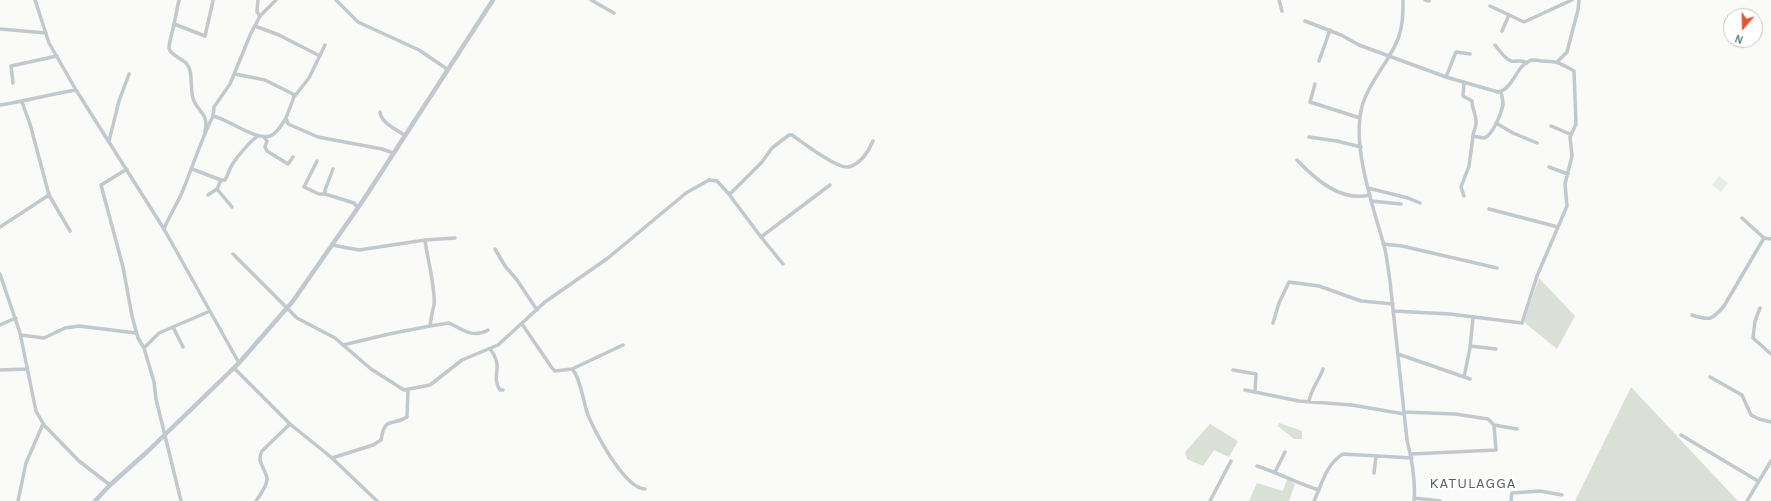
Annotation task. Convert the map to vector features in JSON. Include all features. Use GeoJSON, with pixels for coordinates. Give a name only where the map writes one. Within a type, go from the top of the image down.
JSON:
{"type":"FeatureCollection","features":[{"type":"Feature","properties":{"kind":"street"},"geometry":{"type":"LineString","coordinates":[[35,0],[49,43],[76,90],[164,229],[239,363]]}},
{"type":"Feature","properties":{"kind":"street"},"geometry":{"type":"LineString","coordinates":[[164,229],[192,169],[207,123],[204,114],[194,101],[189,66],[185,61],[171,52],[169,48],[179,0]]}},
{"type":"Feature","properties":{"kind":"street"},"geometry":{"type":"LineString","coordinates":[[258,0],[257,12],[260,16]]}},
{"type":"Feature","properties":{"kind":"street"},"geometry":{"type":"LineString","coordinates":[[205,131],[213,116],[214,107],[235,74],[244,48],[260,16],[276,0]]}},
{"type":"Feature","properties":{"kind":"street"},"geometry":{"type":"LineString","coordinates":[[336,0],[358,22],[419,50],[448,69]]}},
{"type":"Feature","properties":{"kind":"street"},"geometry":{"type":"LineString","coordinates":[[95,501],[239,363],[304,288],[493,0]]}},
{"type":"Feature","properties":{"kind":"street"},"geometry":{"type":"LineString","coordinates":[[591,0],[614,13]]}},
{"type":"Feature","properties":{"kind":"street"},"geometry":{"type":"LineString","coordinates":[[1279,0],[1282,11]]}},
{"type":"Feature","properties":{"kind":"street"},"geometry":{"type":"LineString","coordinates":[[1403,0],[1402,24],[1398,38],[1390,56],[1369,89],[1363,103],[1360,118],[1361,147],[1368,188],[1383,244],[1393,304],[1407,440],[1411,456],[1414,500],[1440,501]]}},
{"type":"Feature","properties":{"kind":"street"},"geometry":{"type":"LineString","coordinates":[[1490,6],[1524,22],[1572,0]]}},
{"type":"Feature","properties":{"kind":"street"},"geometry":{"type":"LineString","coordinates":[[1558,61],[1567,52],[1578,10],[1579,0]]}},
{"type":"Feature","properties":{"kind":"street"},"geometry":{"type":"LineString","coordinates":[[174,24],[205,36],[213,1]]}},
{"type":"Feature","properties":{"kind":"street"},"geometry":{"type":"LineString","coordinates":[[1502,31],[1509,15]]}},
{"type":"Feature","properties":{"kind":"street"},"geometry":{"type":"LineString","coordinates":[[1305,21],[1330,30],[1359,45],[1446,77],[1501,92]]}},
{"type":"Feature","properties":{"kind":"street"},"geometry":{"type":"LineString","coordinates":[[255,26],[279,35],[320,56]]}},
{"type":"Feature","properties":{"kind":"street"},"geometry":{"type":"LineString","coordinates":[[0,29],[46,33]]}},
{"type":"Feature","properties":{"kind":"street"},"geometry":{"type":"LineString","coordinates":[[1319,61],[1330,30]]}},
{"type":"Feature","properties":{"kind":"street"},"geometry":{"type":"LineString","coordinates":[[213,116],[235,124],[251,134],[264,137],[270,136],[286,118],[294,97],[309,78],[325,45]]}},
{"type":"Feature","properties":{"kind":"street"},"geometry":{"type":"LineString","coordinates":[[1495,45],[1510,61],[1524,61],[1527,63]]}},
{"type":"Feature","properties":{"kind":"street"},"geometry":{"type":"LineString","coordinates":[[1446,77],[1456,52],[1470,54]]}},
{"type":"Feature","properties":{"kind":"street"},"geometry":{"type":"LineString","coordinates":[[13,83],[11,66],[57,56]]}},
{"type":"Feature","properties":{"kind":"street"},"geometry":{"type":"LineString","coordinates":[[1393,311],[1450,314],[1522,324],[1537,276],[1567,206],[1565,184],[1572,156],[1570,134],[1576,124],[1574,71],[1558,61],[1532,60],[1527,63],[1509,85],[1501,92]]}},
{"type":"Feature","properties":{"kind":"street"},"geometry":{"type":"LineString","coordinates":[[109,141],[119,101],[129,74]]}},
{"type":"Feature","properties":{"kind":"street"},"geometry":{"type":"LineString","coordinates":[[235,74],[265,80],[293,94],[294,97]]}},
{"type":"Feature","properties":{"kind":"street"},"geometry":{"type":"LineString","coordinates":[[1464,82],[1463,96],[1472,101],[1477,125],[1473,132],[1469,166],[1462,187],[1464,196]]}},
{"type":"Feature","properties":{"kind":"street"},"geometry":{"type":"LineString","coordinates":[[1315,84],[1310,102],[1360,118]]}},
{"type":"Feature","properties":{"kind":"street"},"geometry":{"type":"LineString","coordinates":[[0,105],[22,102],[46,94],[76,90]]}},
{"type":"Feature","properties":{"kind":"street"},"geometry":{"type":"LineString","coordinates":[[1473,136],[1484,138],[1488,136],[1496,123],[1503,104],[1501,92]]}},
{"type":"Feature","properties":{"kind":"street"},"geometry":{"type":"LineString","coordinates":[[22,102],[30,124],[49,196],[70,231]]}},
{"type":"Feature","properties":{"kind":"street"},"geometry":{"type":"LineString","coordinates":[[380,112],[380,118],[404,135]]}},
{"type":"Feature","properties":{"kind":"street"},"geometry":{"type":"LineString","coordinates":[[286,118],[288,124]]}},
{"type":"Feature","properties":{"kind":"street"},"geometry":{"type":"LineString","coordinates":[[1496,123],[1513,133],[1537,143]]}},
{"type":"Feature","properties":{"kind":"street"},"geometry":{"type":"LineString","coordinates":[[281,125],[288,124],[318,137],[382,149],[393,153]]}},
{"type":"Feature","properties":{"kind":"street"},"geometry":{"type":"LineString","coordinates":[[1551,126],[1570,134]]}},
{"type":"Feature","properties":{"kind":"street"},"geometry":{"type":"LineString","coordinates":[[728,193],[731,193],[762,162],[772,148],[789,135],[792,135],[812,150],[843,167],[850,167],[858,162],[867,154],[873,141]]}},
{"type":"Feature","properties":{"kind":"street"},"geometry":{"type":"LineString","coordinates":[[192,169],[221,180],[225,180],[232,164],[244,148],[258,136]]}},
{"type":"Feature","properties":{"kind":"street"},"geometry":{"type":"LineString","coordinates":[[264,137],[267,141],[267,151],[288,164],[293,157]]}},
{"type":"Feature","properties":{"kind":"street"},"geometry":{"type":"LineString","coordinates":[[1309,137],[1337,141],[1361,147]]}},
{"type":"Feature","properties":{"kind":"street"},"geometry":{"type":"LineString","coordinates":[[1297,160],[1337,193],[1353,198],[1370,195]]}},
{"type":"Feature","properties":{"kind":"street"},"geometry":{"type":"LineString","coordinates":[[317,161],[304,187],[319,194],[325,194],[354,203],[357,207]]}},
{"type":"Feature","properties":{"kind":"street"},"geometry":{"type":"LineString","coordinates":[[1549,167],[1568,174]]}},
{"type":"Feature","properties":{"kind":"street"},"geometry":{"type":"LineString","coordinates":[[127,169],[101,185],[123,267],[136,333],[144,348],[154,382],[156,399],[181,501]]}},
{"type":"Feature","properties":{"kind":"street"},"geometry":{"type":"LineString","coordinates":[[325,194],[325,190],[333,169]]}},
{"type":"Feature","properties":{"kind":"street"},"geometry":{"type":"LineString","coordinates":[[208,195],[217,189],[221,180]]}},
{"type":"Feature","properties":{"kind":"street"},"geometry":{"type":"LineString","coordinates":[[233,254],[298,318],[334,338],[371,369],[404,390],[430,385],[462,360],[498,345],[537,310],[608,258],[686,193],[709,180],[717,181],[728,193],[783,264]]}},
{"type":"Feature","properties":{"kind":"street"},"geometry":{"type":"LineString","coordinates":[[761,237],[830,185]]}},
{"type":"Feature","properties":{"kind":"street"},"geometry":{"type":"LineString","coordinates":[[1368,188],[1408,198],[1420,204]]}},
{"type":"Feature","properties":{"kind":"street"},"geometry":{"type":"LineString","coordinates":[[217,189],[232,207]]}},
{"type":"Feature","properties":{"kind":"street"},"geometry":{"type":"LineString","coordinates":[[0,227],[49,196]]}},
{"type":"Feature","properties":{"kind":"street"},"geometry":{"type":"LineString","coordinates":[[1371,201],[1401,204]]}},
{"type":"Feature","properties":{"kind":"street"},"geometry":{"type":"LineString","coordinates":[[1489,209],[1558,227]]}},
{"type":"Feature","properties":{"kind":"street"},"geometry":{"type":"LineString","coordinates":[[1742,218],[1764,238],[1771,238]]}},
{"type":"Feature","properties":{"kind":"street"},"geometry":{"type":"LineString","coordinates":[[332,245],[359,250],[425,240],[455,238]]}},
{"type":"Feature","properties":{"kind":"street"},"geometry":{"type":"LineString","coordinates":[[1692,314],[1704,319],[1711,319],[1717,314],[1724,306],[1764,238]]}},
{"type":"Feature","properties":{"kind":"street"},"geometry":{"type":"LineString","coordinates":[[425,240],[434,294],[434,306],[430,326]]}},
{"type":"Feature","properties":{"kind":"street"},"geometry":{"type":"LineString","coordinates":[[1383,244],[1402,246],[1497,268]]}},
{"type":"Feature","properties":{"kind":"street"},"geometry":{"type":"LineString","coordinates":[[494,249],[505,266],[518,280],[537,310]]}},
{"type":"Feature","properties":{"kind":"street"},"geometry":{"type":"LineString","coordinates":[[0,274],[21,335],[36,411],[43,424],[79,461],[110,485]]}},
{"type":"Feature","properties":{"kind":"street"},"geometry":{"type":"LineString","coordinates":[[1273,323],[1278,303],[1289,282],[1319,286],[1361,301],[1378,304],[1393,304]]}},
{"type":"Feature","properties":{"kind":"street"},"geometry":{"type":"LineString","coordinates":[[1760,308],[1755,321],[1753,338],[1771,354]]}},
{"type":"Feature","properties":{"kind":"street"},"geometry":{"type":"LineString","coordinates":[[144,348],[159,333],[210,312]]}},
{"type":"Feature","properties":{"kind":"street"},"geometry":{"type":"LineString","coordinates":[[0,325],[16,318]]}},
{"type":"Feature","properties":{"kind":"street"},"geometry":{"type":"LineString","coordinates":[[1464,377],[1470,346],[1473,318]]}},
{"type":"Feature","properties":{"kind":"street"},"geometry":{"type":"LineString","coordinates":[[343,345],[449,322],[462,331],[474,334],[488,330]]}},
{"type":"Feature","properties":{"kind":"street"},"geometry":{"type":"LineString","coordinates":[[522,324],[555,371],[572,369],[623,345]]}},
{"type":"Feature","properties":{"kind":"street"},"geometry":{"type":"LineString","coordinates":[[21,335],[44,338],[65,328],[79,326],[136,333]]}},
{"type":"Feature","properties":{"kind":"street"},"geometry":{"type":"LineString","coordinates":[[173,327],[183,347]]}},
{"type":"Feature","properties":{"kind":"street"},"geometry":{"type":"LineString","coordinates":[[1470,346],[1496,349]]}},
{"type":"Feature","properties":{"kind":"street"},"geometry":{"type":"LineString","coordinates":[[490,349],[495,356],[498,365],[496,384],[500,390],[503,390]]}},
{"type":"Feature","properties":{"kind":"street"},"geometry":{"type":"LineString","coordinates":[[1398,354],[1470,379]]}},
{"type":"Feature","properties":{"kind":"street"},"geometry":{"type":"LineString","coordinates":[[234,368],[290,424],[332,458],[377,501]]}},
{"type":"Feature","properties":{"kind":"street"},"geometry":{"type":"LineString","coordinates":[[0,370],[27,369]]}},
{"type":"Feature","properties":{"kind":"street"},"geometry":{"type":"LineString","coordinates":[[572,369],[576,373],[594,428],[628,480],[637,487],[645,489]]}},
{"type":"Feature","properties":{"kind":"street"},"geometry":{"type":"LineString","coordinates":[[1309,402],[1310,394],[1320,378],[1323,369]]}},
{"type":"Feature","properties":{"kind":"street"},"geometry":{"type":"LineString","coordinates":[[1233,370],[1256,374],[1255,392]]}},
{"type":"Feature","properties":{"kind":"street"},"geometry":{"type":"LineString","coordinates":[[1710,377],[1742,395],[1752,415],[1759,420],[1771,422]]}},
{"type":"Feature","properties":{"kind":"street"},"geometry":{"type":"LineString","coordinates":[[332,458],[372,445],[381,440],[383,428],[389,422],[402,420],[407,417],[408,389]]}},
{"type":"Feature","properties":{"kind":"street"},"geometry":{"type":"LineString","coordinates":[[1245,390],[1309,402],[1352,405],[1404,413],[1455,414],[1488,419],[1494,425],[1517,429]]}},
{"type":"Feature","properties":{"kind":"street"},"geometry":{"type":"LineString","coordinates":[[18,501],[26,463],[43,424]]}},
{"type":"Feature","properties":{"kind":"street"},"geometry":{"type":"LineString","coordinates":[[256,501],[267,477],[260,463],[259,456],[290,424]]}},
{"type":"Feature","properties":{"kind":"street"},"geometry":{"type":"LineString","coordinates":[[1314,501],[1329,468],[1339,456],[1343,454],[1411,456],[1496,450],[1494,425]]}},
{"type":"Feature","properties":{"kind":"street"},"geometry":{"type":"LineString","coordinates":[[1681,435],[1758,481]]}},
{"type":"Feature","properties":{"kind":"street"},"geometry":{"type":"LineString","coordinates":[[1275,472],[1285,452]]}},
{"type":"Feature","properties":{"kind":"street"},"geometry":{"type":"LineString","coordinates":[[1374,473],[1376,456]]}},
{"type":"Feature","properties":{"kind":"street"},"geometry":{"type":"LineString","coordinates":[[1210,501],[1231,461]]}},
{"type":"Feature","properties":{"kind":"street"},"geometry":{"type":"LineString","coordinates":[[1747,501],[1771,461]]}},
{"type":"Feature","properties":{"kind":"street"},"geometry":{"type":"LineString","coordinates":[[1257,466],[1275,472],[1298,484],[1319,490]]}},
{"type":"Feature","properties":{"kind":"street"},"geometry":{"type":"LineString","coordinates":[[1511,501],[1512,493],[1540,491],[1562,495]]}},
{"type":"Feature","properties":{"kind":"shaded area"},"geometry":{"type":"Polygon","coordinates":[[[1719,176],[1728,183],[1721,192],[1712,185],[1719,176]]]}},
{"type":"Feature","properties":{"kind":"shaded area"},"geometry":{"type":"Polygon","coordinates":[[[1539,278],[1575,316],[1557,349],[1524,322],[1539,278]]]}},
{"type":"Feature","properties":{"kind":"shaded area"},"geometry":{"type":"Polygon","coordinates":[[[1631,387],[1738,501],[1575,501],[1631,387]]]}},
{"type":"Feature","properties":{"kind":"shaded area"},"geometry":{"type":"Polygon","coordinates":[[[1279,423],[1302,431],[1302,439],[1294,439],[1278,426],[1279,423]]]}},
{"type":"Feature","properties":{"kind":"shaded area"},"geometry":{"type":"Polygon","coordinates":[[[1210,424],[1238,441],[1229,457],[1214,450],[1203,466],[1187,459],[1185,452],[1210,424]]]}},
{"type":"Feature","properties":{"kind":"shaded area"},"geometry":{"type":"Polygon","coordinates":[[[1287,479],[1295,484],[1289,501],[1249,501],[1257,483],[1283,491],[1287,479]]]}},
{"type":"Feature","properties":{"kind":"district","name":"KATULAGGA"},"geometry":{"type":"Point","coordinates":[1473,484]}}]}
